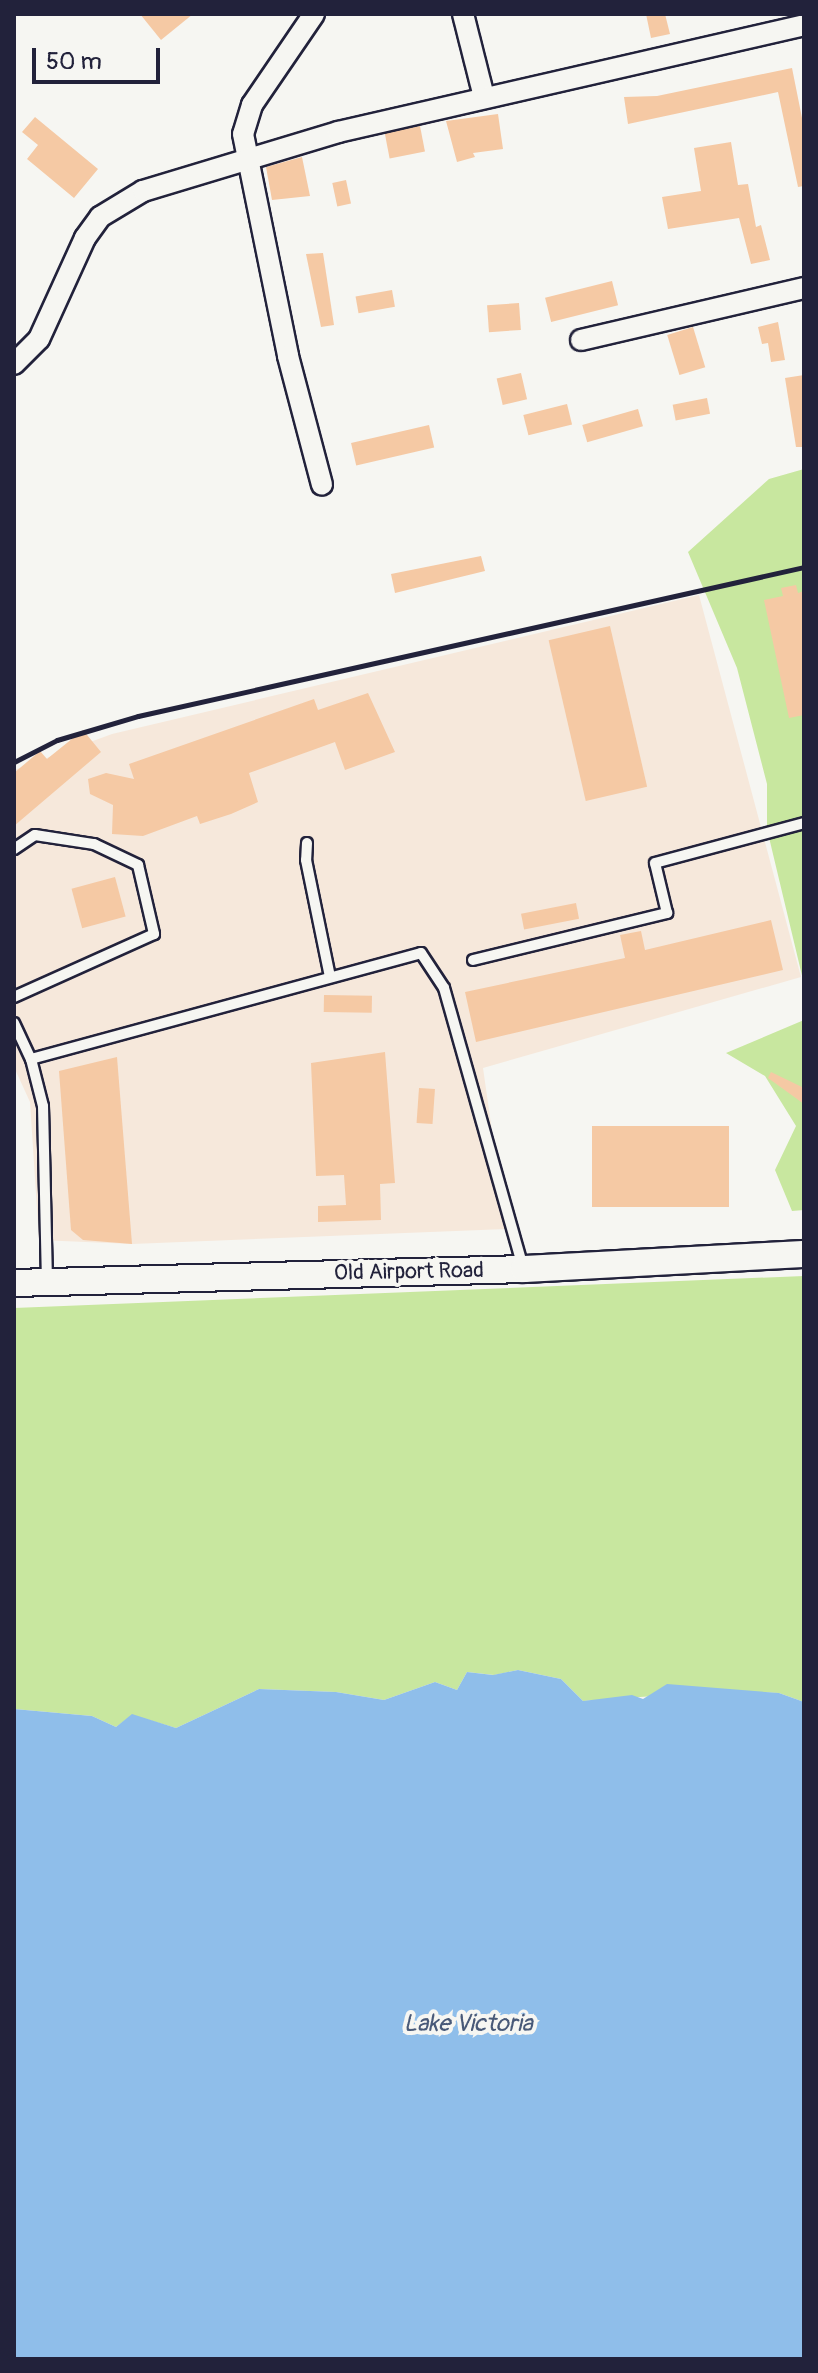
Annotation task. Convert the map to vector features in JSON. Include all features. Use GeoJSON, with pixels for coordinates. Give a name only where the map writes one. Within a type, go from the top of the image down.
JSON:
{"type":"FeatureCollection","features":[{"type":"Feature","properties":{"kind":"main road","name":"Old Airport Road"},"geometry":{"type":"LineString","coordinates":[[14,1283],[524,1269],[804,1254]]}},
{"type":"Feature","properties":{"kind":"street"},"geometry":{"type":"LineString","coordinates":[[314,14],[244,120],[288,356],[322,485]]}},
{"type":"Feature","properties":{"kind":"street"},"geometry":{"type":"LineString","coordinates":[[463,14],[484,97]]}},
{"type":"Feature","properties":{"kind":"street"},"geometry":{"type":"LineString","coordinates":[[14,364],[39,339],[85,238],[100,217],[143,191],[484,97],[804,25]]}},
{"type":"Feature","properties":{"kind":"street"},"geometry":{"type":"LineString","coordinates":[[581,340],[804,288]]}},
{"type":"Feature","properties":{"kind":"lane"},"geometry":{"type":"LineString","coordinates":[[473,960],[667,913],[655,863],[804,823]]}},
{"type":"Feature","properties":{"kind":"lane"},"geometry":{"type":"LineString","coordinates":[[14,849],[35,835],[94,844],[138,865],[154,934],[14,997]]}},
{"type":"Feature","properties":{"kind":"lane"},"geometry":{"type":"LineString","coordinates":[[307,843],[330,977]]}},
{"type":"Feature","properties":{"kind":"lane"},"geometry":{"type":"LineString","coordinates":[[31,1059],[421,953],[444,988],[524,1269]]}},
{"type":"Feature","properties":{"kind":"lane"},"geometry":{"type":"LineString","coordinates":[[14,1023],[31,1059],[43,1106],[47,1281]]}},
{"type":"Feature","properties":{"kind":"shaded area"},"geometry":{"type":"Polygon","coordinates":[[[699,595],[801,977],[483,1068],[506,1229],[132,1244],[39,1240],[30,1102],[14,1067],[14,770],[112,734],[699,595]]]}},
{"type":"Feature","properties":{"kind":"green space"},"geometry":{"type":"Polygon","coordinates":[[[804,469],[804,984],[767,829],[767,784],[737,668],[688,552],[769,479],[804,469]]]}},
{"type":"Feature","properties":{"kind":"green space"},"geometry":{"type":"Polygon","coordinates":[[[804,1020],[804,1210],[792,1211],[775,1170],[796,1126],[765,1076],[726,1053],[804,1020]]]}},
{"type":"Feature","properties":{"kind":"green space"},"geometry":{"type":"Polygon","coordinates":[[[804,1276],[804,1702],[779,1693],[726,1691],[583,1701],[561,1679],[518,1670],[494,1675],[467,1672],[457,1690],[435,1682],[384,1700],[336,1692],[259,1689],[176,1728],[132,1715],[116,1727],[92,1716],[14,1709],[14,1308],[804,1276]]]}},
{"type":"Feature","properties":{"kind":"water","name":"Lake Victoria"},"geometry":{"type":"Polygon","coordinates":[[[518,1670],[561,1679],[583,1701],[632,1695],[643,1699],[667,1684],[779,1693],[804,1702],[804,2359],[14,2359],[14,1709],[92,1716],[116,1727],[132,1714],[176,1728],[259,1689],[336,1692],[384,1700],[435,1682],[457,1690],[467,1672],[493,1675],[518,1670]]]}},
{"type":"Feature","properties":{"kind":"building"},"geometry":{"type":"Polygon","coordinates":[[[140,14],[193,14],[161,40],[140,14]]]}},
{"type":"Feature","properties":{"kind":"building"},"geometry":{"type":"Polygon","coordinates":[[[646,14],[665,14],[670,34],[651,38],[646,14]]]}},
{"type":"Feature","properties":{"kind":"building"},"geometry":{"type":"Polygon","coordinates":[[[792,68],[804,128],[804,186],[798,187],[778,92],[628,124],[624,97],[657,96],[792,68]]]}},
{"type":"Feature","properties":{"kind":"building"},"geometry":{"type":"Polygon","coordinates":[[[498,114],[503,149],[473,153],[475,157],[457,162],[446,121],[498,114]]]}},
{"type":"Feature","properties":{"kind":"building"},"geometry":{"type":"Polygon","coordinates":[[[35,117],[98,169],[74,198],[27,159],[38,145],[22,132],[35,117]]]}},
{"type":"Feature","properties":{"kind":"building"},"geometry":{"type":"Polygon","coordinates":[[[420,126],[425,152],[390,158],[385,133],[420,126]]]}},
{"type":"Feature","properties":{"kind":"building"},"geometry":{"type":"Polygon","coordinates":[[[731,142],[738,185],[748,184],[756,227],[761,225],[770,260],[751,264],[739,218],[668,229],[662,197],[701,191],[694,148],[731,142]]]}},
{"type":"Feature","properties":{"kind":"building"},"geometry":{"type":"Polygon","coordinates":[[[302,157],[310,196],[272,200],[266,167],[302,157]]]}},
{"type":"Feature","properties":{"kind":"building"},"geometry":{"type":"Polygon","coordinates":[[[346,180],[351,203],[337,206],[332,183],[346,180]]]}},
{"type":"Feature","properties":{"kind":"building"},"geometry":{"type":"Polygon","coordinates":[[[323,253],[334,325],[321,327],[306,254],[323,253]]]}},
{"type":"Feature","properties":{"kind":"building"},"geometry":{"type":"Polygon","coordinates":[[[612,281],[618,305],[551,322],[545,298],[612,281]]]}},
{"type":"Feature","properties":{"kind":"building"},"geometry":{"type":"Polygon","coordinates":[[[392,290],[395,307],[359,313],[356,296],[392,290]]]}},
{"type":"Feature","properties":{"kind":"building"},"geometry":{"type":"Polygon","coordinates":[[[519,303],[521,330],[489,332],[487,305],[519,303]]]}},
{"type":"Feature","properties":{"kind":"building"},"geometry":{"type":"Polygon","coordinates":[[[778,322],[785,360],[771,362],[768,343],[762,344],[758,327],[778,322]]]}},
{"type":"Feature","properties":{"kind":"building"},"geometry":{"type":"Polygon","coordinates":[[[693,327],[705,367],[679,375],[667,335],[693,327]]]}},
{"type":"Feature","properties":{"kind":"building"},"geometry":{"type":"Polygon","coordinates":[[[521,373],[527,399],[503,405],[497,379],[521,373]]]}},
{"type":"Feature","properties":{"kind":"building"},"geometry":{"type":"Polygon","coordinates":[[[804,375],[804,447],[796,447],[785,378],[804,375]]]}},
{"type":"Feature","properties":{"kind":"building"},"geometry":{"type":"Polygon","coordinates":[[[707,398],[710,414],[676,420],[673,405],[707,398]]]}},
{"type":"Feature","properties":{"kind":"building"},"geometry":{"type":"Polygon","coordinates":[[[567,404],[572,424],[528,435],[523,415],[567,404]]]}},
{"type":"Feature","properties":{"kind":"building"},"geometry":{"type":"Polygon","coordinates":[[[638,409],[643,426],[587,442],[582,425],[638,409]]]}},
{"type":"Feature","properties":{"kind":"building"},"geometry":{"type":"Polygon","coordinates":[[[429,425],[434,447],[356,465],[351,443],[429,425]]]}},
{"type":"Feature","properties":{"kind":"building"},"geometry":{"type":"Polygon","coordinates":[[[481,556],[485,571],[395,593],[391,574],[481,556]]]}},
{"type":"Feature","properties":{"kind":"building"},"geometry":{"type":"Polygon","coordinates":[[[796,585],[798,593],[804,591],[804,715],[789,718],[764,600],[783,596],[781,588],[796,585]]]}},
{"type":"Feature","properties":{"kind":"building"},"geometry":{"type":"Polygon","coordinates":[[[610,626],[647,787],[586,801],[549,640],[610,626]]]}},
{"type":"Feature","properties":{"kind":"building"},"geometry":{"type":"Polygon","coordinates":[[[368,693],[395,752],[345,770],[335,742],[249,773],[258,802],[231,814],[200,824],[197,816],[143,836],[112,834],[113,805],[90,794],[88,779],[106,773],[134,779],[129,764],[314,699],[318,710],[368,693]]]}},
{"type":"Feature","properties":{"kind":"building"},"geometry":{"type":"Polygon","coordinates":[[[83,730],[101,752],[14,826],[14,773],[40,751],[47,759],[83,730]]]}},
{"type":"Feature","properties":{"kind":"building"},"geometry":{"type":"Polygon","coordinates":[[[115,877],[126,917],[82,928],[72,889],[115,877]]]}},
{"type":"Feature","properties":{"kind":"building"},"geometry":{"type":"Polygon","coordinates":[[[576,903],[579,919],[524,929],[521,914],[576,903]]]}},
{"type":"Feature","properties":{"kind":"building"},"geometry":{"type":"Polygon","coordinates":[[[771,920],[783,970],[476,1042],[465,992],[625,958],[620,935],[641,931],[645,950],[771,920]]]}},
{"type":"Feature","properties":{"kind":"building"},"geometry":{"type":"Polygon","coordinates":[[[324,995],[372,996],[372,1013],[324,1012],[324,995]]]}},
{"type":"Feature","properties":{"kind":"building"},"geometry":{"type":"Polygon","coordinates":[[[385,1052],[395,1183],[380,1184],[381,1220],[318,1222],[318,1206],[346,1205],[344,1175],[316,1176],[311,1063],[385,1052]]]}},
{"type":"Feature","properties":{"kind":"building"},"geometry":{"type":"Polygon","coordinates":[[[117,1057],[132,1244],[83,1240],[71,1230],[59,1071],[117,1057]]]}},
{"type":"Feature","properties":{"kind":"building"},"geometry":{"type":"Polygon","coordinates":[[[771,1072],[804,1088],[804,1104],[768,1078],[771,1072]]]}},
{"type":"Feature","properties":{"kind":"building"},"geometry":{"type":"Polygon","coordinates":[[[419,1088],[435,1089],[433,1124],[417,1123],[419,1088]]]}},
{"type":"Feature","properties":{"kind":"building"},"geometry":{"type":"Polygon","coordinates":[[[592,1126],[729,1126],[729,1207],[592,1207],[592,1126]]]}},
{"type":"Feature","properties":{"kind":"railway"},"geometry":{"type":"LineString","coordinates":[[14,762],[57,740],[138,716],[804,567]]}}]}
